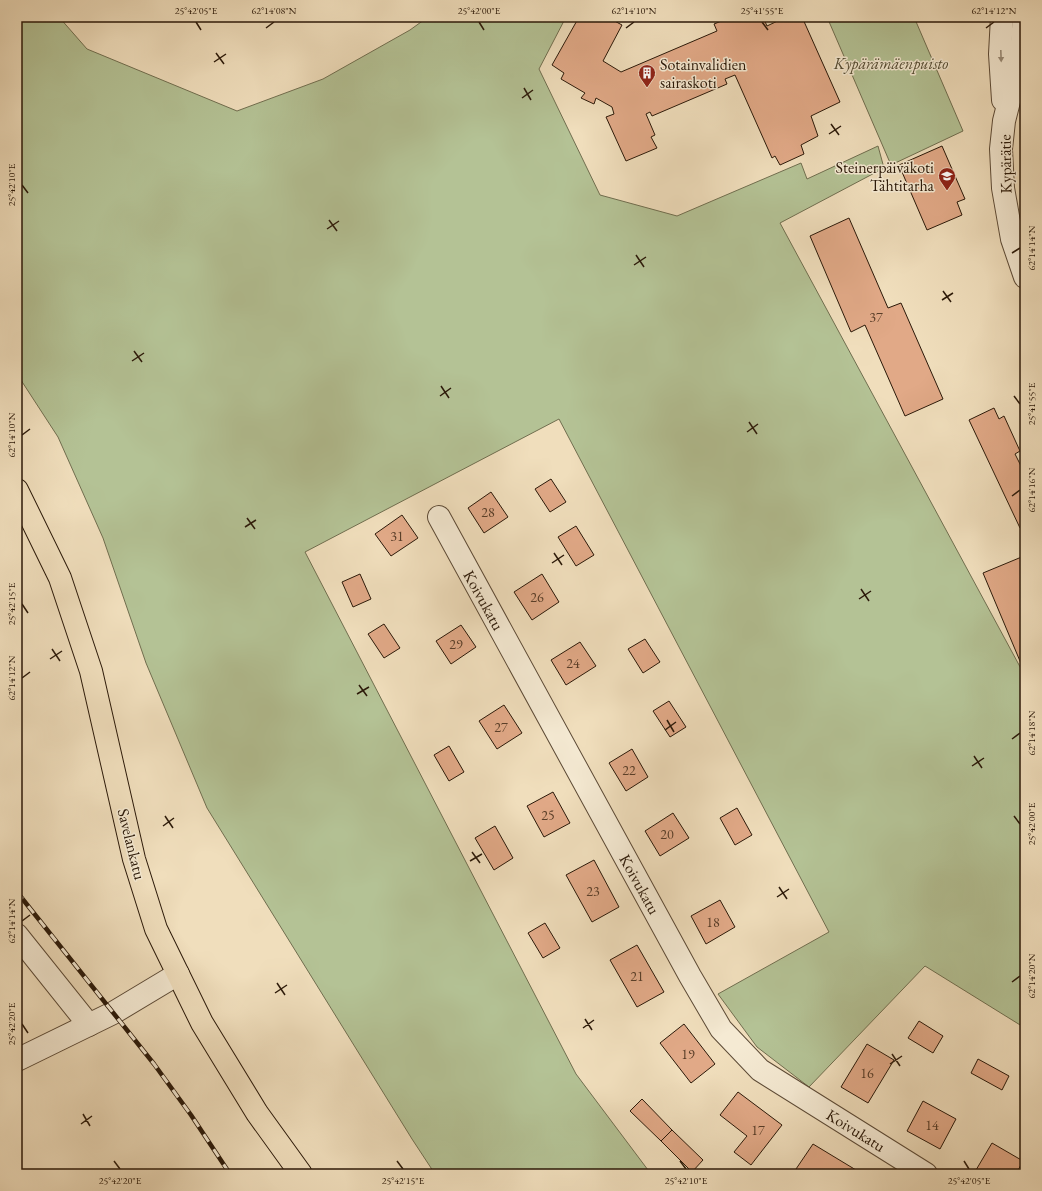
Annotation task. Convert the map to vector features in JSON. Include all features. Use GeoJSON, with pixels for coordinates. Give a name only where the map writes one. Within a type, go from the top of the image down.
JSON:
{"type":"FeatureCollection","features":[{"type":"Feature","properties":{"kind":"main road","name":"Savelankatu"},"geometry":{"type":"LineString","coordinates":[[17,490],[60,578],[91,671],[134,859],[156,929],[202,1023],[253,1107],[301,1174]]}},
{"type":"Feature","properties":{"kind":"street","name":"Kypärätie"},"geometry":{"type":"LineString","coordinates":[[1002,17],[1000,54],[1004,121]]}},
{"type":"Feature","properties":{"kind":"street","name":"Kypärätie"},"geometry":{"type":"LineString","coordinates":[[1024,17],[1021,54],[1004,121],[1001,149],[1003,188],[1012,239],[1025,277]]}},
{"type":"Feature","properties":{"kind":"street","name":"Koivukatu"},"geometry":{"type":"LineString","coordinates":[[439,517],[690,976],[721,1029],[760,1070],[926,1174]]}},
{"type":"Feature","properties":{"kind":"street"},"geometry":{"type":"LineString","coordinates":[[17,935],[89,1025]]}},
{"type":"Feature","properties":{"kind":"street"},"geometry":{"type":"LineString","coordinates":[[17,1060],[113,1013],[178,974]]}},
{"type":"Feature","properties":{"kind":"green space"},"geometry":{"type":"Polygon","coordinates":[[[17,17],[59,17],[87,49],[237,111],[323,79],[410,30],[428,17],[566,17],[539,69],[600,195],[677,216],[801,163],[807,179],[878,146],[884,168],[780,223],[1025,676],[1025,1028],[925,966],[809,1087],[757,1047],[718,994],[829,932],[559,419],[305,552],[576,1074],[651,1174],[435,1174],[207,808],[146,663],[103,538],[58,437],[17,374],[17,17]]]}},
{"type":"Feature","properties":{"kind":"green space","name":"Kypärämäenpuisto"},"geometry":{"type":"Polygon","coordinates":[[[827,17],[914,17],[963,131],[891,165],[827,17]]]}},
{"type":"Feature","properties":{"kind":"building","name":"Sotainvalidien sairaskoti"},"geometry":{"type":"Polygon","coordinates":[[[579,17],[610,17],[609,18],[622,25],[603,61],[621,72],[717,31],[714,24],[724,20],[723,17],[763,17],[767,26],[786,17],[802,17],[840,102],[811,116],[818,136],[801,145],[804,154],[780,165],[775,156],[772,158],[735,75],[725,79],[727,84],[652,116],[650,112],[646,114],[655,135],[651,137],[657,148],[626,161],[606,117],[614,114],[612,107],[596,98],[594,104],[581,98],[585,93],[561,79],[564,73],[552,65],[579,17]]]}},
{"type":"Feature","properties":{"kind":"building"},"geometry":{"type":"Polygon","coordinates":[[[942,146],[965,199],[957,202],[962,215],[927,230],[899,165],[942,146]]]}},
{"type":"Feature","properties":{"kind":"building"},"geometry":{"type":"Polygon","coordinates":[[[849,218],[888,308],[901,303],[943,399],[905,416],[865,325],[851,332],[810,236],[849,218]]]}},
{"type":"Feature","properties":{"kind":"building"},"geometry":{"type":"Polygon","coordinates":[[[994,408],[999,419],[1004,416],[1020,451],[1015,454],[1022,468],[1025,466],[1025,526],[1020,528],[969,420],[994,408]]]}},
{"type":"Feature","properties":{"kind":"building"},"geometry":{"type":"Polygon","coordinates":[[[551,479],[566,502],[550,512],[535,489],[551,479]]]}},
{"type":"Feature","properties":{"kind":"building"},"geometry":{"type":"Polygon","coordinates":[[[491,492],[508,517],[484,533],[468,508],[491,492]]]}},
{"type":"Feature","properties":{"kind":"building"},"geometry":{"type":"Polygon","coordinates":[[[402,515],[418,538],[391,556],[375,534],[402,515]]]}},
{"type":"Feature","properties":{"kind":"building"},"geometry":{"type":"Polygon","coordinates":[[[576,526],[594,555],[576,566],[558,537],[576,526]]]}},
{"type":"Feature","properties":{"kind":"building"},"geometry":{"type":"Polygon","coordinates":[[[1024,556],[1025,559],[1025,673],[983,573],[1024,556]]]}},
{"type":"Feature","properties":{"kind":"building"},"geometry":{"type":"Polygon","coordinates":[[[360,574],[371,599],[353,607],[342,582],[360,574]]]}},
{"type":"Feature","properties":{"kind":"building"},"geometry":{"type":"Polygon","coordinates":[[[542,574],[559,602],[532,620],[514,592],[542,574]]]}},
{"type":"Feature","properties":{"kind":"building"},"geometry":{"type":"Polygon","coordinates":[[[384,624],[400,648],[384,658],[368,634],[384,624]]]}},
{"type":"Feature","properties":{"kind":"building"},"geometry":{"type":"Polygon","coordinates":[[[461,625],[476,647],[451,664],[436,641],[461,625]]]}},
{"type":"Feature","properties":{"kind":"building"},"geometry":{"type":"Polygon","coordinates":[[[645,639],[660,662],[643,673],[628,649],[645,639]]]}},
{"type":"Feature","properties":{"kind":"building"},"geometry":{"type":"Polygon","coordinates":[[[580,642],[596,666],[566,685],[551,660],[580,642]]]}},
{"type":"Feature","properties":{"kind":"building"},"geometry":{"type":"Polygon","coordinates":[[[669,701],[686,727],[670,737],[653,711],[669,701]]]}},
{"type":"Feature","properties":{"kind":"building"},"geometry":{"type":"Polygon","coordinates":[[[504,705],[522,733],[497,749],[479,721],[504,705]]]}},
{"type":"Feature","properties":{"kind":"building"},"geometry":{"type":"Polygon","coordinates":[[[449,746],[464,772],[449,781],[434,755],[449,746]]]}},
{"type":"Feature","properties":{"kind":"building"},"geometry":{"type":"Polygon","coordinates":[[[632,749],[648,777],[626,791],[609,763],[632,749]]]}},
{"type":"Feature","properties":{"kind":"building"},"geometry":{"type":"Polygon","coordinates":[[[553,792],[570,823],[544,837],[527,806],[553,792]]]}},
{"type":"Feature","properties":{"kind":"building"},"geometry":{"type":"Polygon","coordinates":[[[737,808],[752,835],[735,845],[720,818],[737,808]]]}},
{"type":"Feature","properties":{"kind":"building"},"geometry":{"type":"Polygon","coordinates":[[[673,813],[689,838],[660,856],[645,831],[673,813]]]}},
{"type":"Feature","properties":{"kind":"building"},"geometry":{"type":"Polygon","coordinates":[[[495,826],[513,858],[494,870],[475,838],[495,826]]]}},
{"type":"Feature","properties":{"kind":"building"},"geometry":{"type":"Polygon","coordinates":[[[594,860],[619,907],[592,922],[566,875],[594,860]]]}},
{"type":"Feature","properties":{"kind":"building"},"geometry":{"type":"Polygon","coordinates":[[[720,900],[735,927],[706,944],[691,916],[720,900]]]}},
{"type":"Feature","properties":{"kind":"building"},"geometry":{"type":"Polygon","coordinates":[[[545,923],[560,948],[543,958],[528,933],[545,923]]]}},
{"type":"Feature","properties":{"kind":"building"},"geometry":{"type":"Polygon","coordinates":[[[637,945],[664,992],[637,1007],[610,960],[637,945]]]}},
{"type":"Feature","properties":{"kind":"building"},"geometry":{"type":"Polygon","coordinates":[[[919,1021],[943,1036],[933,1053],[908,1038],[919,1021]]]}},
{"type":"Feature","properties":{"kind":"building"},"geometry":{"type":"Polygon","coordinates":[[[684,1024],[715,1064],[691,1083],[660,1043],[684,1024]]]}},
{"type":"Feature","properties":{"kind":"building"},"geometry":{"type":"Polygon","coordinates":[[[867,1044],[894,1060],[868,1103],[841,1087],[867,1044]]]}},
{"type":"Feature","properties":{"kind":"building"},"geometry":{"type":"Polygon","coordinates":[[[978,1059],[1009,1076],[1002,1090],[971,1073],[978,1059]]]}},
{"type":"Feature","properties":{"kind":"building"},"geometry":{"type":"Polygon","coordinates":[[[738,1092],[782,1125],[751,1165],[734,1152],[747,1136],[720,1115],[738,1092]]]}},
{"type":"Feature","properties":{"kind":"building"},"geometry":{"type":"Polygon","coordinates":[[[642,1099],[672,1130],[661,1141],[630,1111],[642,1099]]]}},
{"type":"Feature","properties":{"kind":"building"},"geometry":{"type":"Polygon","coordinates":[[[923,1101],[956,1119],[940,1149],[907,1131],[923,1101]]]}},
{"type":"Feature","properties":{"kind":"building"},"geometry":{"type":"Polygon","coordinates":[[[672,1130],[703,1160],[692,1172],[661,1141],[672,1130]]]}},
{"type":"Feature","properties":{"kind":"building"},"geometry":{"type":"Polygon","coordinates":[[[992,1143],[1023,1161],[1016,1174],[982,1174],[976,1170],[992,1143]]]}},
{"type":"Feature","properties":{"kind":"building"},"geometry":{"type":"Polygon","coordinates":[[[813,1144],[856,1170],[854,1174],[804,1174],[796,1169],[813,1144]]]}},
{"type":"Feature","properties":{"kind":"railway"},"geometry":{"type":"LineString","coordinates":[[17,892],[154,1064],[191,1115],[230,1174]]}},
{"type":"Feature","properties":{"kind":"place","name":"Sotainvalidien sairaskoti"},"geometry":{"type":"Point","coordinates":[647,88]}},
{"type":"Feature","properties":{"kind":"place","name":"Steinerpäiväkoti Tähtitarha"},"geometry":{"type":"Point","coordinates":[947,191]}}]}
